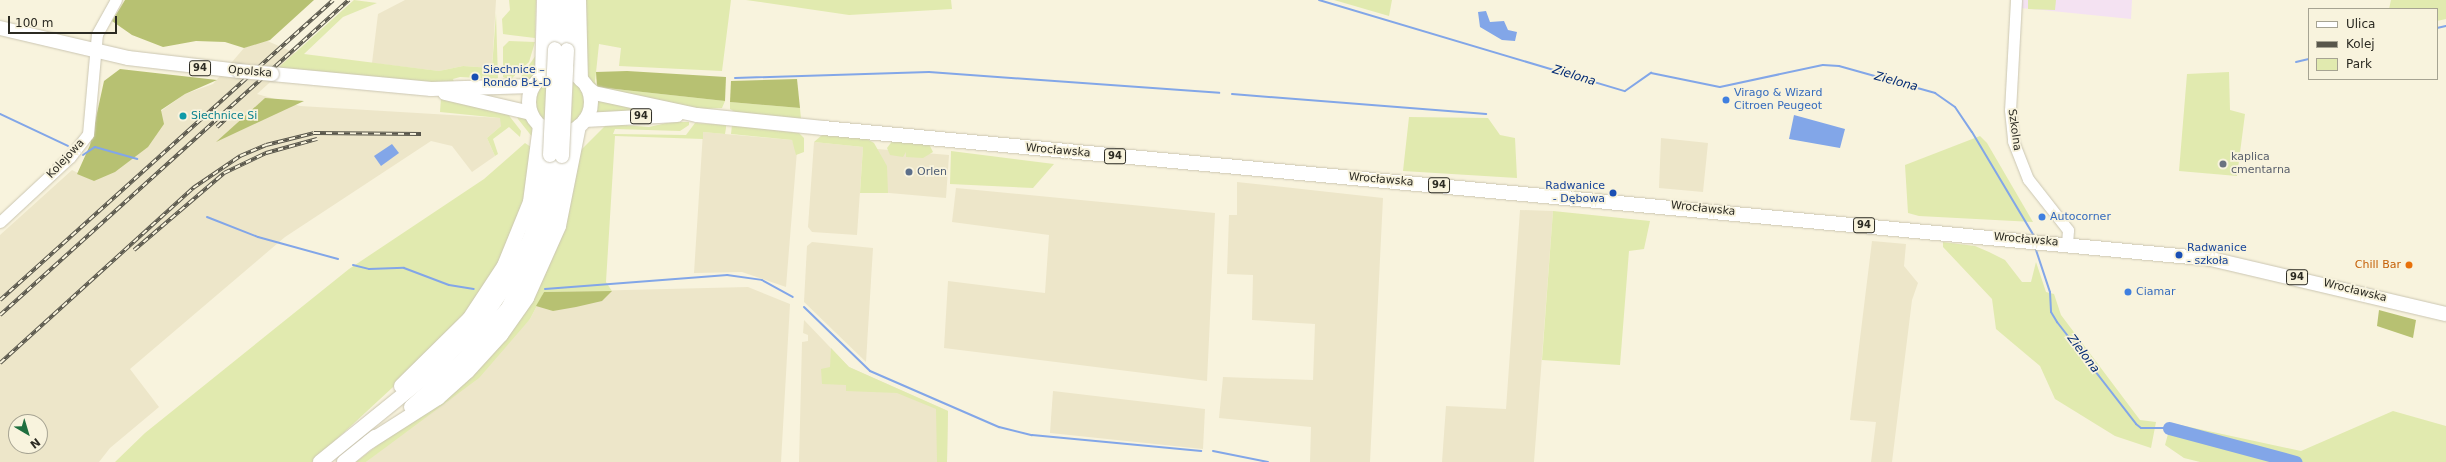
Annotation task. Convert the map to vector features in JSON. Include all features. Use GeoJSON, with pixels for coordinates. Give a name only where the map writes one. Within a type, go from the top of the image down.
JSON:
{"type":"FeatureCollection","features":[{"type":"Feature","properties":{"kind":"main road"},"geometry":{"type":"LineString","coordinates":[[336,448],[462,327],[493,285],[515,245],[529,206],[540,126],[531,113],[530,94],[538,81],[544,0]]}},
{"type":"Feature","properties":{"kind":"main road"},"geometry":{"type":"LineString","coordinates":[[556,0],[561,49]]}},
{"type":"Feature","properties":{"kind":"main road"},"geometry":{"type":"LineString","coordinates":[[344,462],[462,361],[508,308],[548,227],[556,155],[561,49],[568,0]]}},
{"type":"Feature","properties":{"kind":"main road"},"geometry":{"type":"LineString","coordinates":[[369,442],[457,381],[488,351],[523,304],[559,226],[582,123],[590,109],[584,83],[580,0]]}},
{"type":"Feature","properties":{"kind":"main road","name":"Opolska"},"geometry":{"type":"LineString","coordinates":[[0,28],[95,52],[176,66],[431,90],[531,113]]}},
{"type":"Feature","properties":{"kind":"main road","name":"94"},"geometry":{"type":"LineString","coordinates":[[538,81],[562,71],[584,83],[594,93],[697,115]]}},
{"type":"Feature","properties":{"kind":"main road","name":"Opolska"},"geometry":{"type":"LineString","coordinates":[[431,90],[538,81]]}},
{"type":"Feature","properties":{"kind":"main road","name":"94"},"geometry":{"type":"LineString","coordinates":[[540,126],[560,133],[582,123],[697,115]]}},
{"type":"Feature","properties":{"kind":"main road","name":"Wrocławska"},"geometry":{"type":"LineString","coordinates":[[697,115],[2145,252],[2252,266],[2446,314]]}},
{"type":"Feature","properties":{"kind":"main road"},"geometry":{"type":"LineString","coordinates":[[320,462],[435,369],[480,323],[513,275],[530,239],[556,155]]}},
{"type":"Feature","properties":{"kind":"street","name":"Kolejowa"},"geometry":{"type":"LineString","coordinates":[[0,222],[70,157],[88,134],[97,34],[116,0]]}},
{"type":"Feature","properties":{"kind":"street","name":"Szkolna"},"geometry":{"type":"LineString","coordinates":[[2016,0],[2010,110],[2014,141],[2028,179],[2068,230],[2068,244]]}},
{"type":"Feature","properties":{"kind":"shaded area"},"geometry":{"type":"Polygon","coordinates":[[[405,0],[496,0],[492,68],[463,66],[439,71],[372,63],[378,14],[405,0]]]}},
{"type":"Feature","properties":{"kind":"shaded area"},"geometry":{"type":"Polygon","coordinates":[[[2022,0],[2132,0],[2131,19],[2021,8],[2022,0]]]}},
{"type":"Feature","properties":{"kind":"shaded area"},"geometry":{"type":"Polygon","coordinates":[[[265,40],[300,55],[257,94],[300,106],[501,118],[501,126],[487,138],[495,156],[472,172],[452,146],[431,141],[285,237],[130,369],[159,407],[110,448],[99,462],[0,462],[0,235],[72,170],[94,181],[161,111],[185,94],[213,84],[244,48],[265,40]]]}},
{"type":"Feature","properties":{"kind":"shaded area"},"geometry":{"type":"Polygon","coordinates":[[[703,132],[792,140],[797,151],[786,287],[742,272],[694,273],[703,132]]]}},
{"type":"Feature","properties":{"kind":"shaded area"},"geometry":{"type":"Polygon","coordinates":[[[1661,138],[1708,143],[1703,192],[1659,188],[1661,138]]]}},
{"type":"Feature","properties":{"kind":"shaded area"},"geometry":{"type":"Polygon","coordinates":[[[814,142],[863,147],[857,235],[812,232],[808,227],[814,142]]]}},
{"type":"Feature","properties":{"kind":"shaded area"},"geometry":{"type":"Polygon","coordinates":[[[877,149],[949,155],[946,198],[878,192],[877,149]]]}},
{"type":"Feature","properties":{"kind":"shaded area"},"geometry":{"type":"Polygon","coordinates":[[[1237,182],[1383,198],[1370,462],[1310,462],[1311,427],[1219,418],[1223,377],[1313,380],[1315,324],[1252,320],[1253,275],[1227,274],[1229,215],[1237,215],[1237,182]]]}},
{"type":"Feature","properties":{"kind":"shaded area"},"geometry":{"type":"Polygon","coordinates":[[[956,188],[1215,213],[1207,381],[944,348],[948,281],[1045,293],[1049,235],[952,222],[956,188]]]}},
{"type":"Feature","properties":{"kind":"shaded area"},"geometry":{"type":"Polygon","coordinates":[[[1520,210],[1553,211],[1534,462],[1442,462],[1446,406],[1506,409],[1520,210]]]}},
{"type":"Feature","properties":{"kind":"shaded area"},"geometry":{"type":"Polygon","coordinates":[[[1872,241],[1906,244],[1904,266],[1918,283],[1912,300],[1892,462],[1871,462],[1876,422],[1850,420],[1872,241]]]}},
{"type":"Feature","properties":{"kind":"shaded area"},"geometry":{"type":"Polygon","coordinates":[[[812,242],[873,248],[866,362],[804,302],[807,246],[812,242]]]}},
{"type":"Feature","properties":{"kind":"shaded area"},"geometry":{"type":"Polygon","coordinates":[[[748,287],[790,304],[781,462],[366,462],[446,399],[530,319],[544,292],[748,287]]]}},
{"type":"Feature","properties":{"kind":"shaded area"},"geometry":{"type":"Polygon","coordinates":[[[804,320],[849,367],[948,411],[947,462],[799,462],[802,342],[808,341],[808,335],[803,333],[804,320]]]}},
{"type":"Feature","properties":{"kind":"shaded area"},"geometry":{"type":"Polygon","coordinates":[[[1053,391],[1205,409],[1203,449],[1050,433],[1053,391]]]}},
{"type":"Feature","properties":{"kind":"green space"},"geometry":{"type":"Polygon","coordinates":[[[125,0],[314,0],[270,40],[244,48],[225,42],[196,41],[163,47],[132,35],[112,21],[125,0]]]}},
{"type":"Feature","properties":{"kind":"green space"},"geometry":{"type":"Polygon","coordinates":[[[354,0],[377,3],[343,17],[304,54],[439,71],[463,66],[492,68],[496,13],[498,79],[460,77],[453,79],[454,82],[437,84],[278,68],[354,0]]]}},
{"type":"Feature","properties":{"kind":"green space"},"geometry":{"type":"Polygon","coordinates":[[[509,0],[536,0],[535,38],[503,34],[502,19],[510,10],[509,0]]]}},
{"type":"Feature","properties":{"kind":"green space"},"geometry":{"type":"Polygon","coordinates":[[[584,0],[731,0],[722,71],[619,66],[621,48],[599,44],[595,82],[597,87],[725,101],[722,108],[702,109],[597,89],[586,78],[584,0]]]}},
{"type":"Feature","properties":{"kind":"green space"},"geometry":{"type":"Polygon","coordinates":[[[746,0],[951,0],[952,9],[849,15],[746,0]]]}},
{"type":"Feature","properties":{"kind":"green space"},"geometry":{"type":"Polygon","coordinates":[[[1334,0],[1392,0],[1389,16],[1334,0]]]}},
{"type":"Feature","properties":{"kind":"green space"},"geometry":{"type":"Polygon","coordinates":[[[2028,0],[2056,0],[2055,10],[2028,9],[2028,0]]]}},
{"type":"Feature","properties":{"kind":"green space"},"geometry":{"type":"Polygon","coordinates":[[[2391,0],[2446,0],[2446,19],[2438,21],[2438,8],[2389,8],[2391,0]]]}},
{"type":"Feature","properties":{"kind":"green space"},"geometry":{"type":"Polygon","coordinates":[[[509,41],[535,42],[529,62],[510,80],[503,77],[503,47],[509,41]]]}},
{"type":"Feature","properties":{"kind":"green space"},"geometry":{"type":"Polygon","coordinates":[[[536,55],[536,74],[529,81],[518,81],[536,55]]]}},
{"type":"Feature","properties":{"kind":"green space"},"geometry":{"type":"Polygon","coordinates":[[[120,69],[217,80],[185,94],[161,110],[164,124],[148,147],[115,172],[94,181],[77,174],[90,145],[104,81],[120,69]]]}},
{"type":"Feature","properties":{"kind":"green space"},"geometry":{"type":"Polygon","coordinates":[[[627,71],[726,77],[725,101],[597,87],[596,72],[627,71]]]}},
{"type":"Feature","properties":{"kind":"green space"},"geometry":{"type":"Polygon","coordinates":[[[2229,72],[2230,110],[2245,114],[2237,176],[2179,171],[2187,74],[2229,72]]]}},
{"type":"Feature","properties":{"kind":"green space"},"geometry":{"type":"Polygon","coordinates":[[[547,79],[546,114],[544,123],[537,115],[534,101],[538,88],[547,79]]]}},
{"type":"Feature","properties":{"kind":"green space"},"geometry":{"type":"Polygon","coordinates":[[[797,79],[800,108],[730,102],[731,81],[797,79]]]}},
{"type":"Feature","properties":{"kind":"green space"},"geometry":{"type":"Polygon","coordinates":[[[573,80],[581,89],[585,103],[581,115],[571,124],[573,80]]]}},
{"type":"Feature","properties":{"kind":"green space"},"geometry":{"type":"Polygon","coordinates":[[[265,98],[304,101],[216,142],[265,98]]]}},
{"type":"Feature","properties":{"kind":"green space"},"geometry":{"type":"Polygon","coordinates":[[[441,98],[507,113],[521,131],[520,137],[509,127],[493,139],[498,154],[495,156],[487,138],[501,126],[500,118],[440,112],[441,98]]]}},
{"type":"Feature","properties":{"kind":"green space"},"geometry":{"type":"Polygon","coordinates":[[[596,98],[661,112],[594,112],[596,98]]]}},
{"type":"Feature","properties":{"kind":"green space"},"geometry":{"type":"Polygon","coordinates":[[[730,102],[800,108],[801,119],[735,112],[730,109],[730,102]]]}},
{"type":"Feature","properties":{"kind":"green space"},"geometry":{"type":"Polygon","coordinates":[[[516,113],[531,122],[533,138],[518,119],[516,113]]]}},
{"type":"Feature","properties":{"kind":"green space"},"geometry":{"type":"Polygon","coordinates":[[[1409,117],[1488,118],[1500,135],[1515,138],[1517,178],[1403,171],[1409,117]]]}},
{"type":"Feature","properties":{"kind":"green space"},"geometry":{"type":"Polygon","coordinates":[[[671,122],[689,122],[689,125],[680,131],[615,129],[613,134],[686,135],[695,123],[726,125],[726,128],[725,134],[703,132],[703,139],[615,136],[606,282],[612,291],[544,292],[530,319],[479,378],[366,462],[356,462],[473,371],[579,152],[607,124],[649,127],[671,122]]]}},
{"type":"Feature","properties":{"kind":"green space"},"geometry":{"type":"Polygon","coordinates":[[[732,125],[799,133],[804,138],[804,152],[796,155],[792,140],[731,134],[732,125]]]}},
{"type":"Feature","properties":{"kind":"green space"},"geometry":{"type":"Polygon","coordinates":[[[822,135],[867,139],[874,143],[887,166],[888,193],[860,193],[863,147],[814,142],[822,135]]]}},
{"type":"Feature","properties":{"kind":"green space"},"geometry":{"type":"Polygon","coordinates":[[[1980,136],[1987,143],[2033,222],[1919,216],[1908,213],[1905,165],[1980,136]]]}},
{"type":"Feature","properties":{"kind":"green space"},"geometry":{"type":"Polygon","coordinates":[[[893,140],[929,144],[933,152],[923,158],[906,157],[906,152],[903,157],[890,155],[887,148],[893,140]]]}},
{"type":"Feature","properties":{"kind":"green space"},"geometry":{"type":"Polygon","coordinates":[[[525,143],[531,147],[526,205],[482,296],[419,363],[312,462],[115,462],[145,433],[349,269],[484,179],[525,143]]]}},
{"type":"Feature","properties":{"kind":"green space"},"geometry":{"type":"Polygon","coordinates":[[[951,151],[1054,164],[1033,188],[950,184],[951,151]]]}},
{"type":"Feature","properties":{"kind":"green space"},"geometry":{"type":"Polygon","coordinates":[[[1553,211],[1650,221],[1644,249],[1629,251],[1620,365],[1542,360],[1553,211]]]}},
{"type":"Feature","properties":{"kind":"green space"},"geometry":{"type":"Polygon","coordinates":[[[1943,242],[1975,246],[2005,260],[2022,282],[2031,282],[2036,262],[2046,292],[2054,294],[2061,315],[2140,420],[2156,422],[2151,448],[2115,436],[2055,399],[2040,366],[1996,329],[1992,299],[1943,247],[1943,242]]]}},
{"type":"Feature","properties":{"kind":"green space"},"geometry":{"type":"Polygon","coordinates":[[[612,291],[602,301],[576,307],[553,311],[536,306],[544,292],[612,291]]]}},
{"type":"Feature","properties":{"kind":"green space"},"geometry":{"type":"Polygon","coordinates":[[[2379,310],[2416,320],[2413,338],[2377,326],[2379,310]]]}},
{"type":"Feature","properties":{"kind":"green space"},"geometry":{"type":"Polygon","coordinates":[[[831,348],[849,367],[948,411],[947,462],[937,462],[936,409],[897,393],[846,391],[846,385],[822,384],[821,369],[830,367],[831,348]]]}},
{"type":"Feature","properties":{"kind":"green space"},"geometry":{"type":"Polygon","coordinates":[[[2393,411],[2446,426],[2446,462],[2200,462],[2184,458],[2165,445],[2171,423],[2301,451],[2393,411]]]}},
{"type":"Feature","properties":{"kind":"water"},"geometry":{"type":"Polygon","coordinates":[[[1486,11],[1490,22],[1504,21],[1508,30],[1517,32],[1515,41],[1502,40],[1480,27],[1478,12],[1486,11]]]}},
{"type":"Feature","properties":{"kind":"water"},"geometry":{"type":"Polygon","coordinates":[[[1794,115],[1845,129],[1840,148],[1789,139],[1794,115]]]}},
{"type":"Feature","properties":{"kind":"water"},"geometry":{"type":"Polygon","coordinates":[[[392,144],[399,153],[381,166],[374,156],[392,144]]]}},
{"type":"Feature","properties":{"kind":"waterway","name":"Zielona"},"geometry":{"type":"LineString","coordinates":[[1319,0],[1625,91],[1651,73],[1720,87],[1823,65],[1839,66],[1935,93],[1955,107],[1972,132],[2034,236]]}},
{"type":"Feature","properties":{"kind":"waterway"},"geometry":{"type":"LineString","coordinates":[[2438,28],[2446,26]]}},
{"type":"Feature","properties":{"kind":"waterway"},"geometry":{"type":"LineString","coordinates":[[2296,62],[2308,59]]}},
{"type":"Feature","properties":{"kind":"waterway"},"geometry":{"type":"LineString","coordinates":[[735,78],[929,72],[1219,93]]}},
{"type":"Feature","properties":{"kind":"waterway"},"geometry":{"type":"LineString","coordinates":[[1232,94],[1486,114]]}},
{"type":"Feature","properties":{"kind":"waterway"},"geometry":{"type":"LineString","coordinates":[[0,114],[68,146]]}},
{"type":"Feature","properties":{"kind":"waterway"},"geometry":{"type":"LineString","coordinates":[[83,155],[95,147],[137,159]]}},
{"type":"Feature","properties":{"kind":"waterway"},"geometry":{"type":"LineString","coordinates":[[207,217],[258,237],[338,259]]}},
{"type":"Feature","properties":{"kind":"waterway","name":"Zielona"},"geometry":{"type":"LineString","coordinates":[[2035,247],[2050,292],[2051,312],[2057,322],[2136,424],[2141,428],[2169,428]]}},
{"type":"Feature","properties":{"kind":"waterway"},"geometry":{"type":"LineString","coordinates":[[353,265],[369,269],[404,268],[449,285],[474,289]]}},
{"type":"Feature","properties":{"kind":"waterway"},"geometry":{"type":"LineString","coordinates":[[545,289],[727,275],[762,280],[793,297]]}},
{"type":"Feature","properties":{"kind":"waterway"},"geometry":{"type":"LineString","coordinates":[[804,307],[870,371],[999,427],[1032,435],[1201,451]]}},
{"type":"Feature","properties":{"kind":"waterway","name":"Zielona"},"geometry":{"type":"LineString","coordinates":[[2169,428],[2296,462]]}},
{"type":"Feature","properties":{"kind":"waterway"},"geometry":{"type":"LineString","coordinates":[[1213,451],[1268,462]]}},
{"type":"Feature","properties":{"kind":"railway"},"geometry":{"type":"LineString","coordinates":[[0,300],[333,0]]}},
{"type":"Feature","properties":{"kind":"railway"},"geometry":{"type":"LineString","coordinates":[[0,315],[349,0]]}},
{"type":"Feature","properties":{"kind":"railway"},"geometry":{"type":"LineString","coordinates":[[217,127],[229,116]]}},
{"type":"Feature","properties":{"kind":"railway"},"geometry":{"type":"LineString","coordinates":[[0,363],[193,188],[240,156],[266,145],[314,133],[421,134]]}},
{"type":"Feature","properties":{"kind":"railway"},"geometry":{"type":"LineString","coordinates":[[134,250],[224,173],[266,153],[317,139]]}},
{"type":"Feature","properties":{"kind":"place","name":"Siechnice – Rondo B-Ł-D"},"geometry":{"type":"Point","coordinates":[475,77]}},
{"type":"Feature","properties":{"kind":"place","name":"Virago & Wizard Citroen Peugeot"},"geometry":{"type":"Point","coordinates":[1726,100]}},
{"type":"Feature","properties":{"kind":"place","name":"Siechnice Si"},"geometry":{"type":"Point","coordinates":[183,116]}},
{"type":"Feature","properties":{"kind":"place","name":"kaplica cmentarna"},"geometry":{"type":"Point","coordinates":[2223,164]}},
{"type":"Feature","properties":{"kind":"place","name":"Orlen"},"geometry":{"type":"Point","coordinates":[909,172]}},
{"type":"Feature","properties":{"kind":"place","name":"Radwanice - Dębowa"},"geometry":{"type":"Point","coordinates":[1613,193]}},
{"type":"Feature","properties":{"kind":"place","name":"Autocorner"},"geometry":{"type":"Point","coordinates":[2042,217]}},
{"type":"Feature","properties":{"kind":"place","name":"Radwanice - szkoła"},"geometry":{"type":"Point","coordinates":[2179,255]}},
{"type":"Feature","properties":{"kind":"place","name":"Chill Bar"},"geometry":{"type":"Point","coordinates":[2409,265]}},
{"type":"Feature","properties":{"kind":"place","name":"Ciamar"},"geometry":{"type":"Point","coordinates":[2128,292]}}]}
